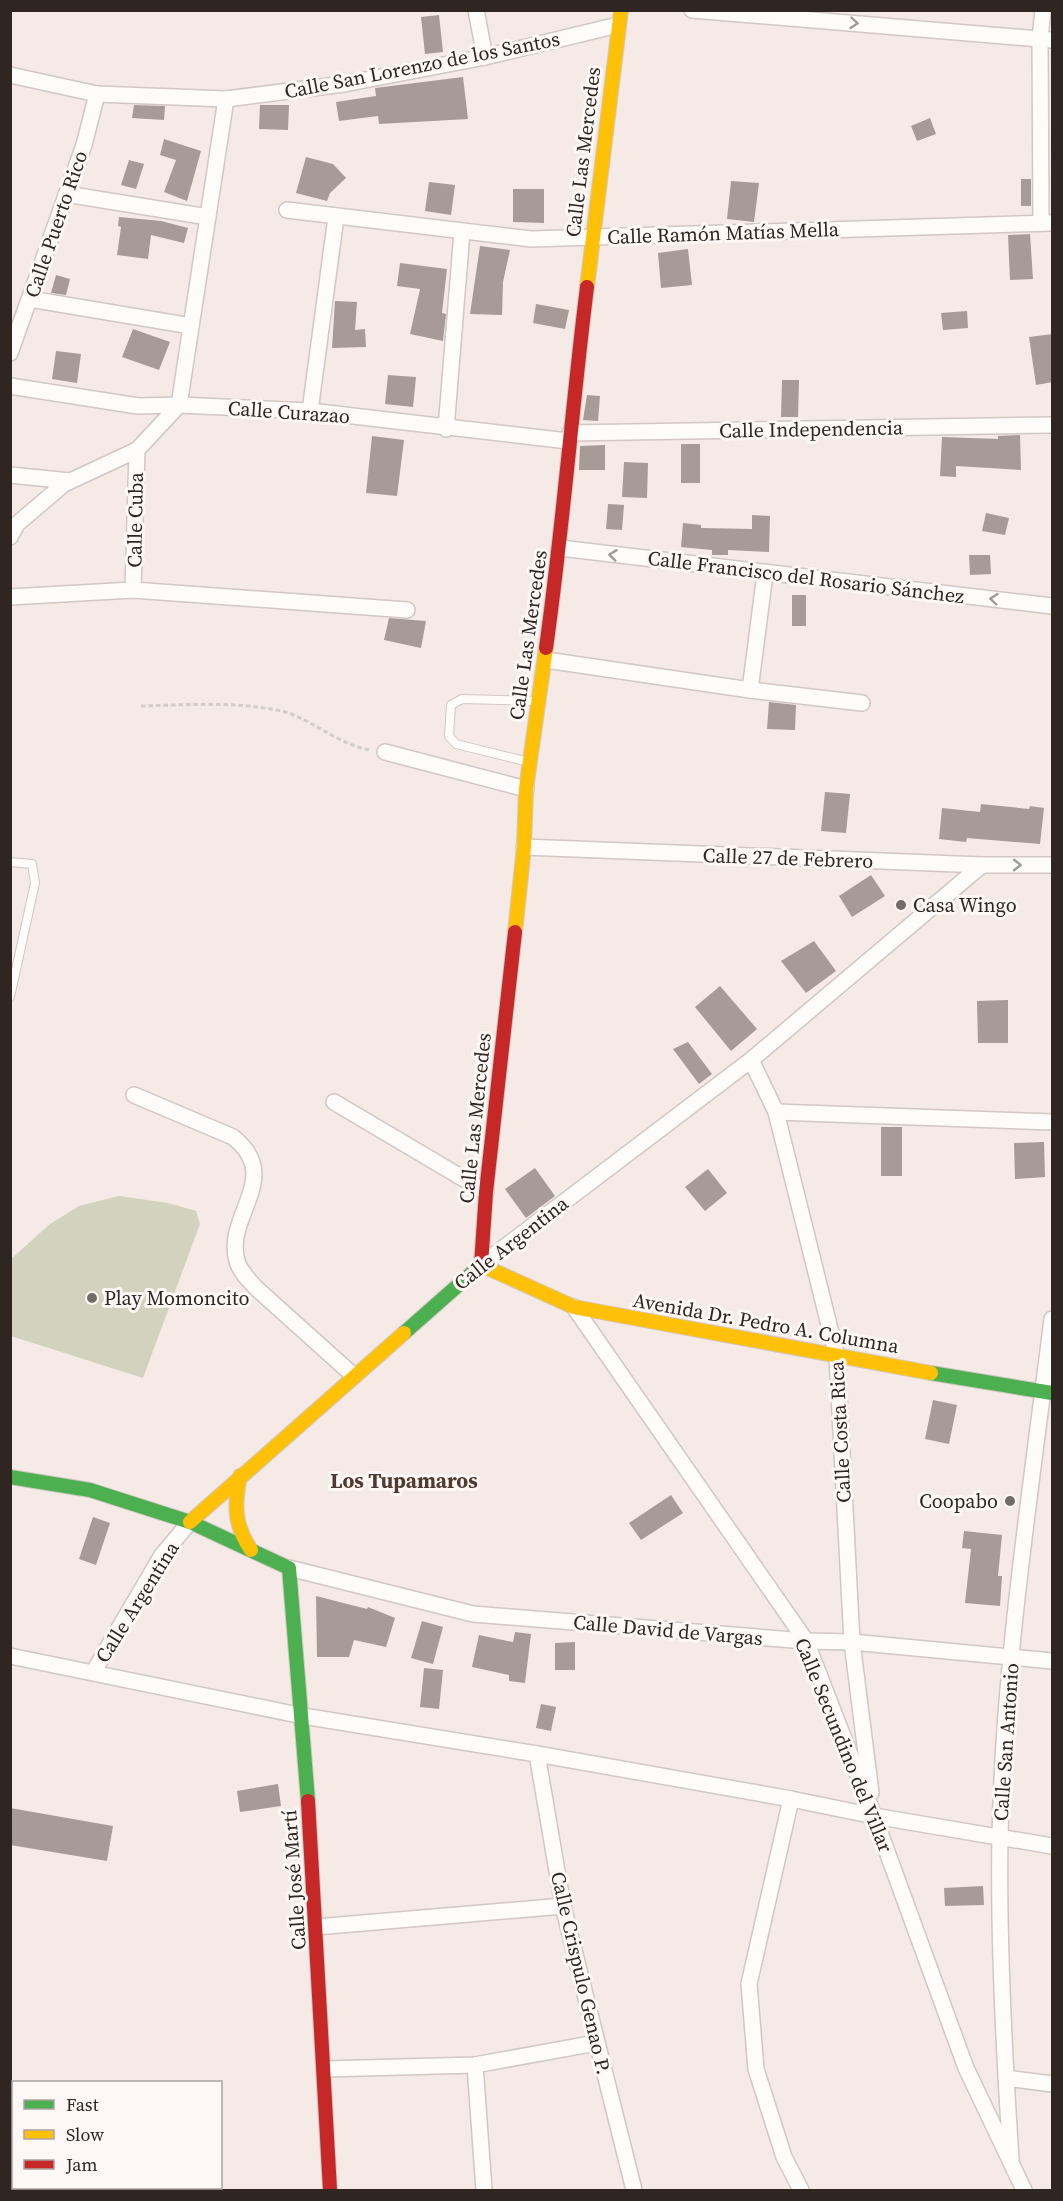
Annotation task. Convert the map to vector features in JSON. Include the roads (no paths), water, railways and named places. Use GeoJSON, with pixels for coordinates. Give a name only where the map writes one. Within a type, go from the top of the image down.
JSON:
{"type":"FeatureCollection","features":[{"type":"Feature","properties":{"kind":"street"},"geometry":{"type":"LineString","coordinates":[[476,10],[484,57]]}},
{"type":"Feature","properties":{"kind":"street"},"geometry":{"type":"LineString","coordinates":[[692,10],[1047,39]]}},
{"type":"Feature","properties":{"kind":"street"},"geometry":{"type":"LineString","coordinates":[[1043,10],[1047,39],[1047,223]]}},
{"type":"Feature","properties":{"kind":"street","name":"Calle San Lorenzo de los Santos"},"geometry":{"type":"LineString","coordinates":[[10,75],[98,94],[226,99],[344,84],[484,57],[620,18]]}},
{"type":"Feature","properties":{"kind":"street","name":"Calle Las Mercedes"},"geometry":{"type":"LineString","coordinates":[[481,1265],[486,1192],[524,848],[526,789],[560,548],[569,437],[620,18]]}},
{"type":"Feature","properties":{"kind":"street","name":"Calle Puerto Rico"},"geometry":{"type":"LineString","coordinates":[[10,353],[66,194],[98,94]]}},
{"type":"Feature","properties":{"kind":"street"},"geometry":{"type":"LineString","coordinates":[[10,537],[17,524],[70,481],[137,450],[179,405],[226,99]]}},
{"type":"Feature","properties":{"kind":"street"},"geometry":{"type":"LineString","coordinates":[[66,194],[208,218]]}},
{"type":"Feature","properties":{"kind":"street","name":"Calle Ramón Matías Mella"},"geometry":{"type":"LineString","coordinates":[[287,210],[531,239],[1047,223]]}},
{"type":"Feature","properties":{"kind":"street"},"geometry":{"type":"LineString","coordinates":[[310,411],[336,217]]}},
{"type":"Feature","properties":{"kind":"street"},"geometry":{"type":"LineString","coordinates":[[446,429],[462,232]]}},
{"type":"Feature","properties":{"kind":"street"},"geometry":{"type":"LineString","coordinates":[[30,298],[191,326]]}},
{"type":"Feature","properties":{"kind":"street","name":"Calle Curazao"},"geometry":{"type":"LineString","coordinates":[[10,386],[138,406],[179,405],[310,411],[446,429],[569,437]]}},
{"type":"Feature","properties":{"kind":"street","name":"Calle Independencia"},"geometry":{"type":"LineString","coordinates":[[569,437],[1053,425]]}},
{"type":"Feature","properties":{"kind":"street","name":"Calle Cuba"},"geometry":{"type":"LineString","coordinates":[[133,590],[137,450]]}},
{"type":"Feature","properties":{"kind":"street"},"geometry":{"type":"LineString","coordinates":[[10,476],[70,481]]}},
{"type":"Feature","properties":{"kind":"street","name":"Calle Francisco del Rosario Sánchez"},"geometry":{"type":"LineString","coordinates":[[560,548],[765,574],[1053,606]]}},
{"type":"Feature","properties":{"kind":"street"},"geometry":{"type":"LineString","coordinates":[[750,690],[765,574]]}},
{"type":"Feature","properties":{"kind":"street"},"geometry":{"type":"LineString","coordinates":[[10,597],[133,590],[407,610]]}},
{"type":"Feature","properties":{"kind":"street"},"geometry":{"type":"LineString","coordinates":[[546,660],[750,690],[862,703]]}},
{"type":"Feature","properties":{"kind":"street"},"geometry":{"type":"LineString","coordinates":[[384,752],[526,789]]}},
{"type":"Feature","properties":{"kind":"street","name":"Calle 27 de Febrero"},"geometry":{"type":"LineString","coordinates":[[524,848],[982,866],[1053,865]]}},
{"type":"Feature","properties":{"kind":"street","name":"Calle Argentina"},"geometry":{"type":"LineString","coordinates":[[94,1671],[162,1555],[190,1522],[240,1476],[481,1265],[751,1060],[982,866]]}},
{"type":"Feature","properties":{"kind":"street","name":"Calle Costa Rica"},"geometry":{"type":"LineString","coordinates":[[751,1060],[776,1112],[837,1357],[852,1642],[874,1816]]}},
{"type":"Feature","properties":{"kind":"street"},"geometry":{"type":"LineString","coordinates":[[134,1095],[233,1137],[243,1145],[252,1157],[255,1169],[254,1181],[236,1246],[240,1268],[256,1288],[354,1376]]}},
{"type":"Feature","properties":{"kind":"street"},"geometry":{"type":"LineString","coordinates":[[334,1102],[486,1192]]}},
{"type":"Feature","properties":{"kind":"street"},"geometry":{"type":"LineString","coordinates":[[776,1112],[1053,1122]]}},
{"type":"Feature","properties":{"kind":"street","name":"Avenida Dr. Pedro A. Columna"},"geometry":{"type":"LineString","coordinates":[[481,1265],[574,1307],[837,1357],[1048,1392]]}},
{"type":"Feature","properties":{"kind":"street","name":"Calle Secundino del Villar"},"geometry":{"type":"LineString","coordinates":[[574,1307],[806,1641],[874,1816],[966,2068],[1011,2168],[1024,2190]]}},
{"type":"Feature","properties":{"kind":"street","name":"Calle San Antonio"},"geometry":{"type":"LineString","coordinates":[[1011,2168],[1006,2078],[1000,1837],[1012,1657],[1048,1392],[1053,1319]]}},
{"type":"Feature","properties":{"kind":"street"},"geometry":{"type":"LineString","coordinates":[[240,1476],[234,1506],[238,1532],[251,1550]]}},
{"type":"Feature","properties":{"kind":"street"},"geometry":{"type":"LineString","coordinates":[[10,1477],[90,1490],[190,1522],[289,1568]]}},
{"type":"Feature","properties":{"kind":"street","name":"Calle David de Vargas"},"geometry":{"type":"LineString","coordinates":[[289,1568],[473,1614],[806,1641],[852,1642],[1053,1661]]}},
{"type":"Feature","properties":{"kind":"street","name":"Calle José Martí"},"geometry":{"type":"LineString","coordinates":[[289,1568],[303,1716],[325,2068],[330,2190]]}},
{"type":"Feature","properties":{"kind":"street"},"geometry":{"type":"LineString","coordinates":[[10,1656],[94,1671],[303,1716],[537,1754],[874,1816],[1053,1846]]}},
{"type":"Feature","properties":{"kind":"street","name":"Calle Crispulo Genao P."},"geometry":{"type":"LineString","coordinates":[[537,1754],[564,1906],[634,2190]]}},
{"type":"Feature","properties":{"kind":"street"},"geometry":{"type":"LineString","coordinates":[[791,1799],[749,1984],[756,2069],[784,2157],[801,2190]]}},
{"type":"Feature","properties":{"kind":"street"},"geometry":{"type":"LineString","coordinates":[[316,1926],[564,1906]]}},
{"type":"Feature","properties":{"kind":"street"},"geometry":{"type":"LineString","coordinates":[[325,2068],[475,2065],[596,2043]]}},
{"type":"Feature","properties":{"kind":"street"},"geometry":{"type":"LineString","coordinates":[[475,2065],[484,2190]]}},
{"type":"Feature","properties":{"kind":"street"},"geometry":{"type":"LineString","coordinates":[[1006,2078],[1053,2084]]}},
{"type":"Feature","properties":{"kind":"lane"},"geometry":{"type":"LineString","coordinates":[[530,762],[456,744],[449,735],[450,705],[462,699],[540,701]]}},
{"type":"Feature","properties":{"kind":"lane"},"geometry":{"type":"LineString","coordinates":[[10,862],[32,864],[35,883],[10,997]]}},
{"type":"Feature","properties":{"kind":"place","name":"Casa Wingo"},"geometry":{"type":"Point","coordinates":[901,905]}},
{"type":"Feature","properties":{"kind":"place","name":"Play Momoncito"},"geometry":{"type":"Point","coordinates":[92,1298]}},
{"type":"Feature","properties":{"kind":"place","name":"Coopabo"},"geometry":{"type":"Point","coordinates":[1010,1501]}},
{"type":"Feature","properties":{"kind":"district","name":"Los Tupamaros"},"geometry":{"type":"Point","coordinates":[404,1480]}}]}
